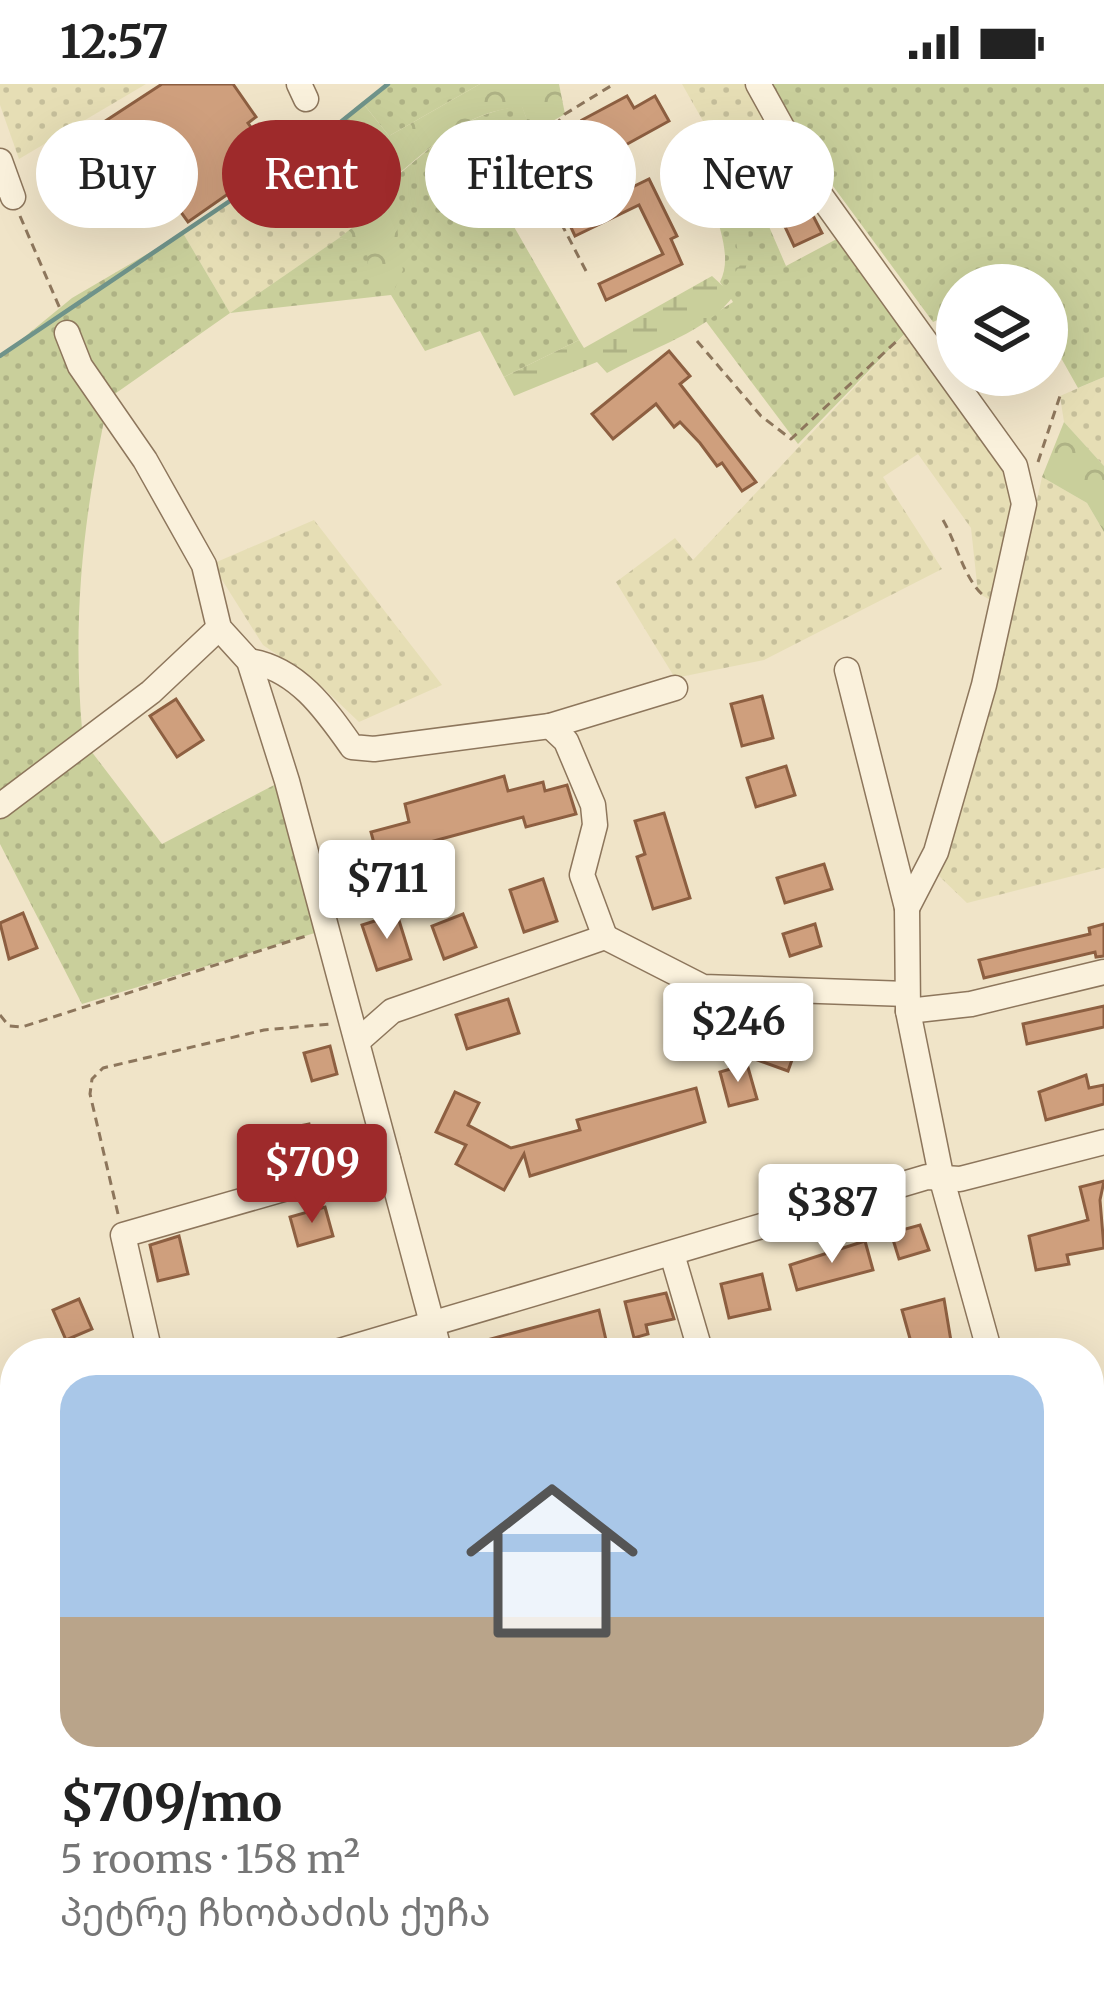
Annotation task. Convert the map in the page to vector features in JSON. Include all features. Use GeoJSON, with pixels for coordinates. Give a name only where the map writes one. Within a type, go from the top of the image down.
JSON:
{"type":"FeatureCollection","features":[{"type":"Feature","properties":{"kind":"street"},"geometry":{"type":"LineString","coordinates":[[758,84],[818,192],[1015,466],[1024,504],[936,852],[907,908]]}},
{"type":"Feature","properties":{"kind":"street"},"geometry":{"type":"LineString","coordinates":[[0,161],[13,197]]}},
{"type":"Feature","properties":{"kind":"street"},"geometry":{"type":"LineString","coordinates":[[63,321],[80,366],[145,460],[204,565],[220,628],[249,662],[436,1338]]}},
{"type":"Feature","properties":{"kind":"street"},"geometry":{"type":"LineString","coordinates":[[0,806],[151,692],[220,628]]}},
{"type":"Feature","properties":{"kind":"street"},"geometry":{"type":"LineString","coordinates":[[249,662],[288,675],[324,707],[352,747],[550,726],[675,688]]}},
{"type":"Feature","properties":{"kind":"street"},"geometry":{"type":"LineString","coordinates":[[847,670],[907,908],[907,1002],[942,1180],[987,1338]]}},
{"type":"Feature","properties":{"kind":"street"},"geometry":{"type":"LineString","coordinates":[[550,726],[566,741],[592,805],[595,825],[582,874],[604,937],[703,987],[971,1004],[1104,971]]}},
{"type":"Feature","properties":{"kind":"street"},"geometry":{"type":"LineString","coordinates":[[354,1032],[392,1011],[604,937]]}},
{"type":"Feature","properties":{"kind":"street"},"geometry":{"type":"LineString","coordinates":[[382,1338],[927,1177],[942,1180],[1104,1142]]}},
{"type":"Feature","properties":{"kind":"street"},"geometry":{"type":"LineString","coordinates":[[147,1338],[123,1235],[388,1160]]}},
{"type":"Feature","properties":{"kind":"street"},"geometry":{"type":"LineString","coordinates":[[672,1255],[697,1338]]}},
{"type":"Feature","properties":{"kind":"path"},"geometry":{"type":"LineString","coordinates":[[586,272],[536,176],[534,149],[565,114],[614,84]]}},
{"type":"Feature","properties":{"kind":"path"},"geometry":{"type":"LineString","coordinates":[[13,197],[63,321]]}},
{"type":"Feature","properties":{"kind":"path"},"geometry":{"type":"LineString","coordinates":[[697,341],[761,416],[790,439],[914,324]]}},
{"type":"Feature","properties":{"kind":"path"},"geometry":{"type":"LineString","coordinates":[[1038,461],[1060,396]]}},
{"type":"Feature","properties":{"kind":"path"},"geometry":{"type":"LineString","coordinates":[[944,520],[978,593],[1001,606]]}},
{"type":"Feature","properties":{"kind":"path"},"geometry":{"type":"LineString","coordinates":[[0,1015],[9,1026],[22,1027],[325,930]]}},
{"type":"Feature","properties":{"kind":"path"},"geometry":{"type":"LineString","coordinates":[[123,1235],[90,1094],[92,1079],[103,1068],[264,1030],[354,1032]]}},
{"type":"Feature","properties":{"kind":"shaded area"},"geometry":{"type":"Polygon","coordinates":[[[0,84],[146,84],[85,120],[36,120],[36,149],[19,159],[0,105],[0,84]]]}},
{"type":"Feature","properties":{"kind":"shaded area"},"geometry":{"type":"Polygon","coordinates":[[[682,84],[750,84],[769,120],[702,120],[682,84]]]}},
{"type":"Feature","properties":{"kind":"shaded area"},"geometry":{"type":"Polygon","coordinates":[[[222,207],[222,228],[354,228],[230,313],[183,233],[198,228],[198,223],[222,207]]]}},
{"type":"Feature","properties":{"kind":"shaded area"},"geometry":{"type":"Polygon","coordinates":[[[914,324],[936,360],[936,396],[958,396],[1024,504],[1001,606],[978,593],[971,528],[918,454],[883,477],[942,569],[764,660],[675,678],[616,582],[675,538],[693,560],[914,324]]]}},
{"type":"Feature","properties":{"kind":"shaded area"},"geometry":{"type":"Polygon","coordinates":[[[1104,377],[1104,466],[1064,422],[1060,396],[1104,377]]]}},
{"type":"Feature","properties":{"kind":"shaded area"},"geometry":{"type":"Polygon","coordinates":[[[1042,477],[1087,503],[1104,532],[1104,868],[967,903],[939,876],[1007,638],[1042,477]]]}},
{"type":"Feature","properties":{"kind":"shaded area"},"geometry":{"type":"Polygon","coordinates":[[[314,520],[442,685],[359,722],[317,682],[263,645],[212,564],[314,520]]]}},
{"type":"Feature","properties":{"kind":"green space"},"geometry":{"type":"Polygon","coordinates":[[[388,84],[480,84],[401,129],[401,120],[376,120],[362,102],[388,84]]]}},
{"type":"Feature","properties":{"kind":"green space"},"geometry":{"type":"Polygon","coordinates":[[[480,84],[559,84],[565,114],[555,120],[527,120],[522,107],[473,120],[425,120],[425,153],[401,172],[401,129],[480,84]]]}},
{"type":"Feature","properties":{"kind":"green space"},"geometry":{"type":"Polygon","coordinates":[[[771,84],[1104,84],[1104,377],[1078,388],[1068,370],[1068,264],[936,264],[933,322],[834,187],[834,120],[792,120],[771,84]]]}},
{"type":"Feature","properties":{"kind":"green space"},"geometry":{"type":"Polygon","coordinates":[[[362,102],[376,120],[341,120],[362,102]]]}},
{"type":"Feature","properties":{"kind":"green space"},"geometry":{"type":"Polygon","coordinates":[[[522,106],[527,120],[472,120],[500,110],[522,106]]]}},
{"type":"Feature","properties":{"kind":"green space"},"geometry":{"type":"Polygon","coordinates":[[[425,153],[425,228],[515,228],[579,340],[504,377],[480,331],[425,351],[391,295],[230,313],[339,238],[399,251],[394,228],[401,228],[401,173],[425,153]]]}},
{"type":"Feature","properties":{"kind":"green space"},"geometry":{"type":"Polygon","coordinates":[[[352,228],[397,228],[403,270],[392,295],[368,272],[367,245],[339,238],[352,228]]]}},
{"type":"Feature","properties":{"kind":"green space"},"geometry":{"type":"Polygon","coordinates":[[[719,228],[770,228],[786,266],[848,233],[914,324],[798,444],[705,320],[733,302],[720,282],[725,267],[719,228]]]}},
{"type":"Feature","properties":{"kind":"green space"},"geometry":{"type":"Polygon","coordinates":[[[732,228],[748,228],[749,242],[745,272],[734,296],[694,329],[607,373],[597,362],[514,396],[504,377],[579,340],[584,348],[712,276],[725,288],[740,265],[732,228]]]}},
{"type":"Feature","properties":{"kind":"green space"},"geometry":{"type":"Polygon","coordinates":[[[183,233],[230,313],[109,398],[82,562],[78,645],[82,729],[0,796],[0,357],[72,298],[183,233]]]}},
{"type":"Feature","properties":{"kind":"green space"},"geometry":{"type":"Polygon","coordinates":[[[1064,422],[1104,466],[1104,532],[1087,503],[1042,477],[1064,422]]]}},
{"type":"Feature","properties":{"kind":"green space"},"geometry":{"type":"Polygon","coordinates":[[[88,747],[162,844],[278,783],[318,932],[82,1004],[0,844],[0,813],[88,747]]]}},
{"type":"Feature","properties":{"kind":"building"},"geometry":{"type":"Polygon","coordinates":[[[162,84],[233,84],[256,117],[222,120],[222,198],[198,215],[198,120],[107,120],[162,84]]]}},
{"type":"Feature","properties":{"kind":"building"},"geometry":{"type":"Polygon","coordinates":[[[627,96],[634,108],[655,96],[668,120],[660,120],[660,126],[636,139],[636,120],[582,120],[627,96]]]}},
{"type":"Feature","properties":{"kind":"building"},"geometry":{"type":"Polygon","coordinates":[[[649,179],[660,201],[660,228],[673,228],[677,236],[671,239],[682,264],[606,300],[599,284],[663,254],[636,206],[636,185],[649,179]]]}},
{"type":"Feature","properties":{"kind":"building"},"geometry":{"type":"Polygon","coordinates":[[[786,228],[819,228],[822,233],[794,246],[786,228]]]}},
{"type":"Feature","properties":{"kind":"building"},"geometry":{"type":"Polygon","coordinates":[[[669,351],[690,376],[680,384],[756,482],[742,491],[722,463],[717,466],[680,422],[674,427],[656,404],[613,439],[592,414],[669,351]]]}},
{"type":"Feature","properties":{"kind":"building"},"geometry":{"type":"Polygon","coordinates":[[[762,696],[773,738],[742,746],[731,704],[762,696]]]}},
{"type":"Feature","properties":{"kind":"building"},"geometry":{"type":"Polygon","coordinates":[[[176,699],[203,740],[177,757],[150,716],[176,699]]]}},
{"type":"Feature","properties":{"kind":"building"},"geometry":{"type":"Polygon","coordinates":[[[786,766],[795,795],[756,807],[747,778],[786,766]]]}},
{"type":"Feature","properties":{"kind":"building"},"geometry":{"type":"Polygon","coordinates":[[[504,776],[508,791],[543,782],[545,791],[567,785],[576,814],[526,827],[523,817],[409,848],[413,862],[381,870],[371,832],[409,822],[405,804],[504,776]]]}},
{"type":"Feature","properties":{"kind":"building"},"geometry":{"type":"Polygon","coordinates":[[[664,813],[690,898],[653,909],[637,857],[645,854],[635,821],[664,813]]]}},
{"type":"Feature","properties":{"kind":"building"},"geometry":{"type":"Polygon","coordinates":[[[824,864],[832,889],[785,903],[777,878],[824,864]]]}},
{"type":"Feature","properties":{"kind":"building"},"geometry":{"type":"Polygon","coordinates":[[[543,879],[557,921],[524,932],[510,890],[543,879]]]}},
{"type":"Feature","properties":{"kind":"building"},"geometry":{"type":"Polygon","coordinates":[[[23,913],[37,948],[9,959],[0,923],[23,913]]]}},
{"type":"Feature","properties":{"kind":"building"},"geometry":{"type":"Polygon","coordinates":[[[397,914],[411,959],[377,970],[362,925],[397,914]]]}},
{"type":"Feature","properties":{"kind":"building"},"geometry":{"type":"Polygon","coordinates":[[[463,914],[476,947],[444,959],[432,926],[463,914]]]}},
{"type":"Feature","properties":{"kind":"building"},"geometry":{"type":"Polygon","coordinates":[[[815,924],[821,946],[790,956],[783,934],[815,924]]]}},
{"type":"Feature","properties":{"kind":"building"},"geometry":{"type":"Polygon","coordinates":[[[1104,924],[1104,956],[1096,957],[1095,952],[984,978],[979,960],[1090,934],[1089,928],[1104,924]]]}},
{"type":"Feature","properties":{"kind":"building"},"geometry":{"type":"Polygon","coordinates":[[[508,999],[519,1033],[467,1049],[456,1015],[508,999]]]}},
{"type":"Feature","properties":{"kind":"building"},"geometry":{"type":"Polygon","coordinates":[[[1104,1006],[1104,1027],[1027,1044],[1023,1024],[1104,1006]]]}},
{"type":"Feature","properties":{"kind":"building"},"geometry":{"type":"Polygon","coordinates":[[[761,1033],[797,1046],[788,1071],[752,1058],[761,1033]]]}},
{"type":"Feature","properties":{"kind":"building"},"geometry":{"type":"Polygon","coordinates":[[[330,1046],[337,1074],[312,1081],[304,1053],[330,1046]]]}},
{"type":"Feature","properties":{"kind":"building"},"geometry":{"type":"Polygon","coordinates":[[[747,1064],[757,1099],[729,1106],[720,1072],[747,1064]]]}},
{"type":"Feature","properties":{"kind":"building"},"geometry":{"type":"Polygon","coordinates":[[[1086,1075],[1089,1088],[1104,1085],[1104,1104],[1046,1120],[1039,1092],[1086,1075]]]}},
{"type":"Feature","properties":{"kind":"building"},"geometry":{"type":"Polygon","coordinates":[[[696,1088],[705,1122],[530,1176],[524,1154],[504,1190],[456,1164],[466,1145],[436,1132],[455,1092],[479,1103],[468,1125],[511,1148],[580,1130],[577,1120],[696,1088]]]}},
{"type":"Feature","properties":{"kind":"building"},"geometry":{"type":"Polygon","coordinates":[[[309,1124],[316,1155],[288,1161],[281,1130],[309,1124]]]}},
{"type":"Feature","properties":{"kind":"building"},"geometry":{"type":"Polygon","coordinates":[[[1104,1181],[1100,1200],[1104,1248],[1067,1255],[1069,1264],[1036,1270],[1029,1236],[1088,1220],[1080,1187],[1104,1181]]]}},
{"type":"Feature","properties":{"kind":"building"},"geometry":{"type":"Polygon","coordinates":[[[325,1207],[333,1236],[298,1246],[290,1217],[325,1207]]]}},
{"type":"Feature","properties":{"kind":"building"},"geometry":{"type":"Polygon","coordinates":[[[920,1225],[929,1250],[899,1259],[891,1233],[920,1225]]]}},
{"type":"Feature","properties":{"kind":"building"},"geometry":{"type":"Polygon","coordinates":[[[179,1236],[188,1274],[158,1281],[150,1245],[179,1236]]]}},
{"type":"Feature","properties":{"kind":"building"},"geometry":{"type":"Polygon","coordinates":[[[865,1241],[873,1270],[797,1290],[790,1265],[865,1241]]]}},
{"type":"Feature","properties":{"kind":"building"},"geometry":{"type":"Polygon","coordinates":[[[762,1274],[770,1309],[729,1318],[721,1284],[762,1274]]]}},
{"type":"Feature","properties":{"kind":"building"},"geometry":{"type":"Polygon","coordinates":[[[666,1293],[674,1319],[646,1325],[648,1334],[634,1338],[625,1302],[666,1293]]]}},
{"type":"Feature","properties":{"kind":"building"},"geometry":{"type":"Polygon","coordinates":[[[79,1299],[92,1329],[65,1338],[53,1310],[79,1299]]]}},
{"type":"Feature","properties":{"kind":"building"},"geometry":{"type":"Polygon","coordinates":[[[944,1299],[950,1338],[910,1338],[902,1310],[944,1299]]]}},
{"type":"Feature","properties":{"kind":"building"},"geometry":{"type":"Polygon","coordinates":[[[599,1310],[606,1338],[494,1338],[599,1310]]]}},
{"type":"Feature","properties":{"kind":"waterway"},"geometry":{"type":"LineString","coordinates":[[0,356],[307,149],[388,84]]}}]}
